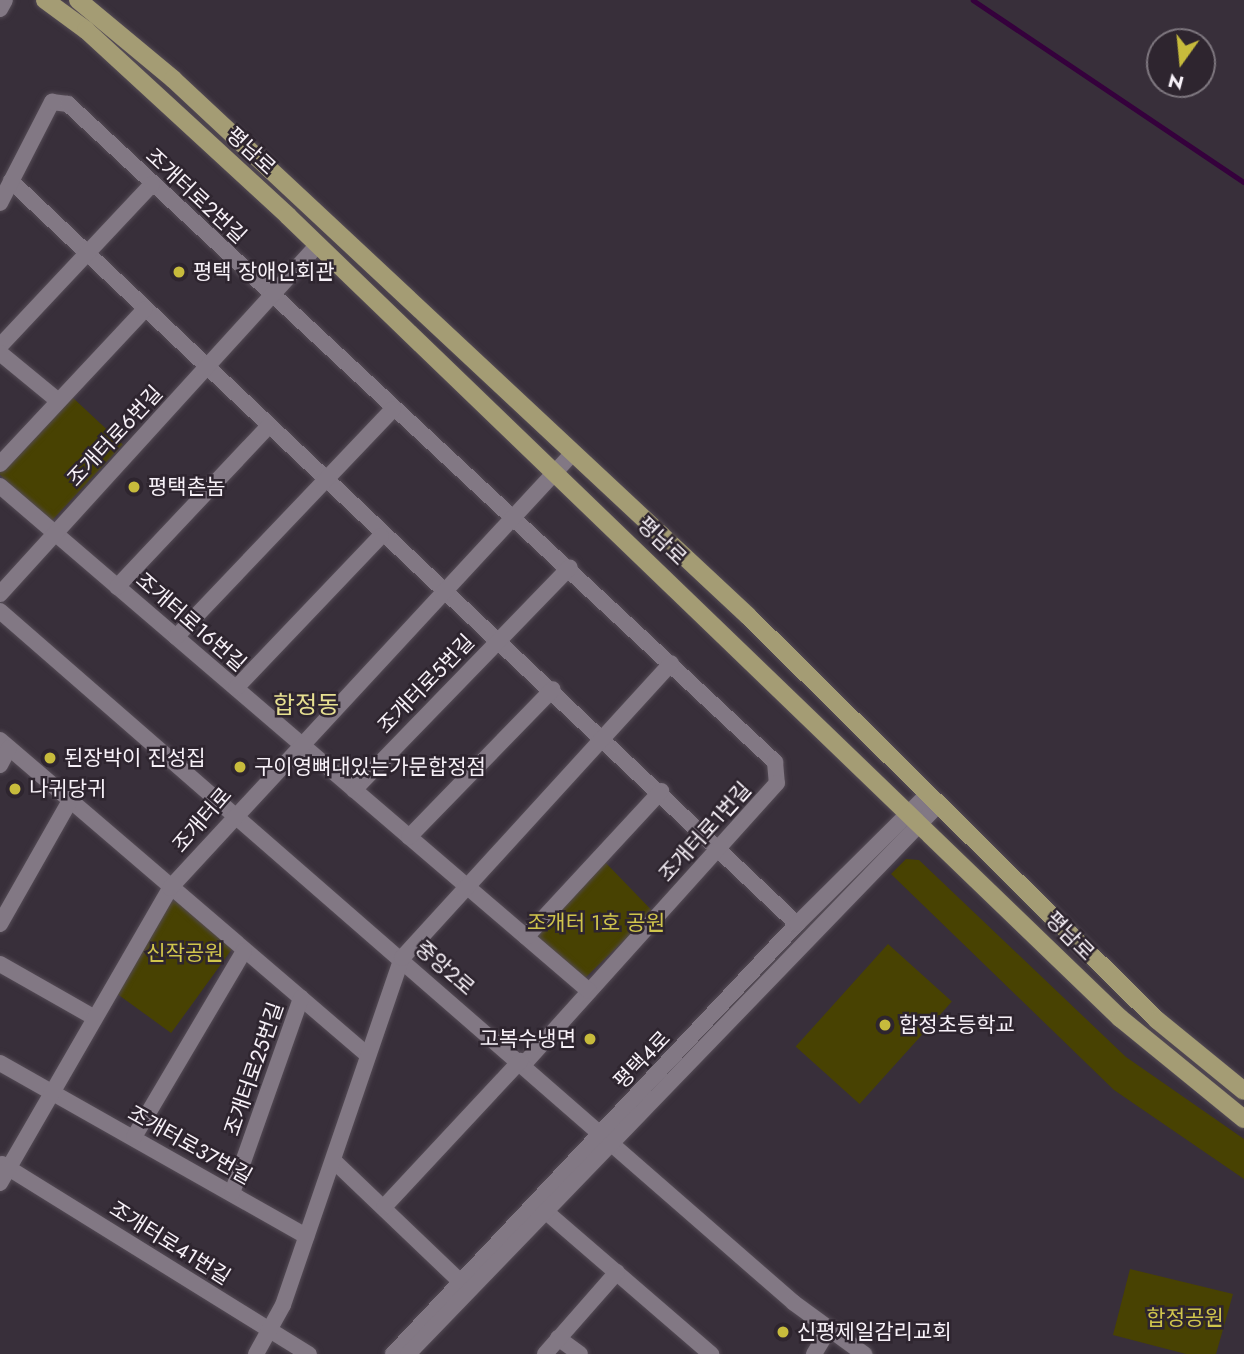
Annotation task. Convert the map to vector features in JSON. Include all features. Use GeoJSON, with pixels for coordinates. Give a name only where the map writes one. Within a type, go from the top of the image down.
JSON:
{"type":"FeatureCollection","features":[{"type":"Feature","properties":{"kind":"main road","name":"평남로"},"geometry":{"type":"LineString","coordinates":[[45,0],[86,30],[318,244],[1171,1064],[1244,1119]]}},
{"type":"Feature","properties":{"kind":"main road","name":"평남로"},"geometry":{"type":"LineString","coordinates":[[78,0],[173,79],[570,456],[748,616],[930,802],[1157,1020],[1244,1091]]}},
{"type":"Feature","properties":{"kind":"street"},"geometry":{"type":"LineString","coordinates":[[0,9],[5,0]]}},
{"type":"Feature","properties":{"kind":"street","name":"조개터로2번길"},"geometry":{"type":"LineString","coordinates":[[0,203],[52,102],[68,104],[514,521]]}},
{"type":"Feature","properties":{"kind":"street"},"geometry":{"type":"LineString","coordinates":[[11,181],[444,594]]}},
{"type":"Feature","properties":{"kind":"street"},"geometry":{"type":"LineString","coordinates":[[0,346],[152,184]]}},
{"type":"Feature","properties":{"kind":"street","name":"조개터로6번길"},"geometry":{"type":"LineString","coordinates":[[54,533],[208,368],[318,244]]}},
{"type":"Feature","properties":{"kind":"street"},"geometry":{"type":"LineString","coordinates":[[0,464],[56,399],[145,309]]}},
{"type":"Feature","properties":{"kind":"street"},"geometry":{"type":"LineString","coordinates":[[0,352],[56,399]]}},
{"type":"Feature","properties":{"kind":"street"},"geometry":{"type":"LineString","coordinates":[[176,637],[393,409]]}},
{"type":"Feature","properties":{"kind":"street"},"geometry":{"type":"LineString","coordinates":[[117,587],[267,428]]}},
{"type":"Feature","properties":{"kind":"street","name":"조개터로"},"geometry":{"type":"LineString","coordinates":[[0,1183],[4,1165],[53,1093],[170,888],[234,813],[514,521],[570,456]]}},
{"type":"Feature","properties":{"kind":"street","name":"조개터로16번길"},"geometry":{"type":"LineString","coordinates":[[0,486],[589,991]]}},
{"type":"Feature","properties":{"kind":"street","name":"조개터로1번길"},"geometry":{"type":"LineString","coordinates":[[514,521],[570,567],[775,762],[777,783],[522,1062]]}},
{"type":"Feature","properties":{"kind":"street"},"geometry":{"type":"LineString","coordinates":[[0,594],[54,533]]}},
{"type":"Feature","properties":{"kind":"street"},"geometry":{"type":"LineString","coordinates":[[236,688],[381,536]]}},
{"type":"Feature","properties":{"kind":"street","name":"조개터로5번길"},"geometry":{"type":"LineString","coordinates":[[354,790],[570,567]]}},
{"type":"Feature","properties":{"kind":"street","name":"조개터로5번길"},"geometry":{"type":"LineString","coordinates":[[444,594],[499,638],[662,790],[797,924]]}},
{"type":"Feature","properties":{"kind":"street","name":"중앙2로"},"geometry":{"type":"LineString","coordinates":[[0,611],[522,1062],[828,1331],[864,1354]]}},
{"type":"Feature","properties":{"kind":"street"},"geometry":{"type":"LineString","coordinates":[[256,1354],[266,1327],[282,1306],[402,958],[671,663]]}},
{"type":"Feature","properties":{"kind":"street"},"geometry":{"type":"LineString","coordinates":[[409,837],[553,689]]}},
{"type":"Feature","properties":{"kind":"street"},"geometry":{"type":"LineString","coordinates":[[0,765],[5,744]]}},
{"type":"Feature","properties":{"kind":"street","name":"조개터로25번길"},"geometry":{"type":"LineString","coordinates":[[5,744],[368,1055]]}},
{"type":"Feature","properties":{"kind":"street"},"geometry":{"type":"LineString","coordinates":[[526,937],[662,790]]}},
{"type":"Feature","properties":{"kind":"street"},"geometry":{"type":"LineString","coordinates":[[0,924],[70,801]]}},
{"type":"Feature","properties":{"kind":"street","name":"평택4로"},"geometry":{"type":"LineString","coordinates":[[393,1354],[544,1210],[605,1136],[930,802]]}},
{"type":"Feature","properties":{"kind":"street","name":"평택4로"},"geometry":{"type":"LineString","coordinates":[[408,1354],[465,1286],[797,924],[916,818]]}},
{"type":"Feature","properties":{"kind":"street"},"geometry":{"type":"LineString","coordinates":[[134,1138],[244,951]]}},
{"type":"Feature","properties":{"kind":"street"},"geometry":{"type":"LineString","coordinates":[[0,964],[95,1018]]}},
{"type":"Feature","properties":{"kind":"street","name":"조개터로25번길"},"geometry":{"type":"LineString","coordinates":[[232,1193],[301,998]]}},
{"type":"Feature","properties":{"kind":"street"},"geometry":{"type":"LineString","coordinates":[[384,1207],[522,1062]]}},
{"type":"Feature","properties":{"kind":"street","name":"조개터로37번길"},"geometry":{"type":"LineString","coordinates":[[0,1063],[306,1236]]}},
{"type":"Feature","properties":{"kind":"street"},"geometry":{"type":"LineString","coordinates":[[334,1161],[465,1286]]}},
{"type":"Feature","properties":{"kind":"street","name":"조개터로41번길"},"geometry":{"type":"LineString","coordinates":[[4,1165],[309,1354]]}},
{"type":"Feature","properties":{"kind":"street"},"geometry":{"type":"LineString","coordinates":[[544,1210],[711,1354]]}},
{"type":"Feature","properties":{"kind":"street"},"geometry":{"type":"LineString","coordinates":[[545,1354],[617,1272]]}},
{"type":"Feature","properties":{"kind":"street"},"geometry":{"type":"LineString","coordinates":[[814,1354],[828,1331]]}},
{"type":"Feature","properties":{"kind":"street"},"geometry":{"type":"LineString","coordinates":[[558,1338],[580,1354]]}},
{"type":"Feature","properties":{"kind":"green space"},"geometry":{"type":"Polygon","coordinates":[[[71,396],[123,444],[51,522],[0,472],[71,396]]]}},
{"type":"Feature","properties":{"kind":"green space"},"geometry":{"type":"Polygon","coordinates":[[[906,859],[919,860],[1126,1057],[1244,1139],[1244,1179],[1114,1090],[891,874],[906,859]]]}},
{"type":"Feature","properties":{"kind":"green space","name":"조개터 1호 공원"},"geometry":{"type":"Polygon","coordinates":[[[604,861],[653,912],[581,982],[532,930],[604,861]]]}},
{"type":"Feature","properties":{"kind":"green space","name":"신작공원"},"geometry":{"type":"Polygon","coordinates":[[[172,894],[238,942],[171,1033],[106,985],[172,894]]]}},
{"type":"Feature","properties":{"kind":"green space"},"geometry":{"type":"Polygon","coordinates":[[[888,944],[952,1002],[860,1104],[796,1047],[888,944]]]}},
{"type":"Feature","properties":{"kind":"green space","name":"합정공원"},"geometry":{"type":"Polygon","coordinates":[[[1130,1269],[1233,1294],[1216,1354],[1186,1354],[1113,1335],[1130,1269]]]}},
{"type":"Feature","properties":{"kind":"waterway"},"geometry":{"type":"LineString","coordinates":[[973,0],[1244,182]]}},
{"type":"Feature","properties":{"kind":"place","name":"평택 장애인회관"},"geometry":{"type":"Point","coordinates":[179,272]}},
{"type":"Feature","properties":{"kind":"place","name":"평택촌놈"},"geometry":{"type":"Point","coordinates":[134,487]}},
{"type":"Feature","properties":{"kind":"place","name":"된장박이 진성집"},"geometry":{"type":"Point","coordinates":[50,758]}},
{"type":"Feature","properties":{"kind":"place","name":"구이영뼈대있는가문합정점"},"geometry":{"type":"Point","coordinates":[240,767]}},
{"type":"Feature","properties":{"kind":"place","name":"나귀당귀"},"geometry":{"type":"Point","coordinates":[15,789]}},
{"type":"Feature","properties":{"kind":"place","name":"합정초등학교"},"geometry":{"type":"Point","coordinates":[885,1025]}},
{"type":"Feature","properties":{"kind":"place","name":"고복수냉면"},"geometry":{"type":"Point","coordinates":[590,1039]}},
{"type":"Feature","properties":{"kind":"place","name":"신평제일감리교회"},"geometry":{"type":"Point","coordinates":[783,1332]}},
{"type":"Feature","properties":{"kind":"district","name":"합정동"},"geometry":{"type":"Point","coordinates":[306,705]}}]}
